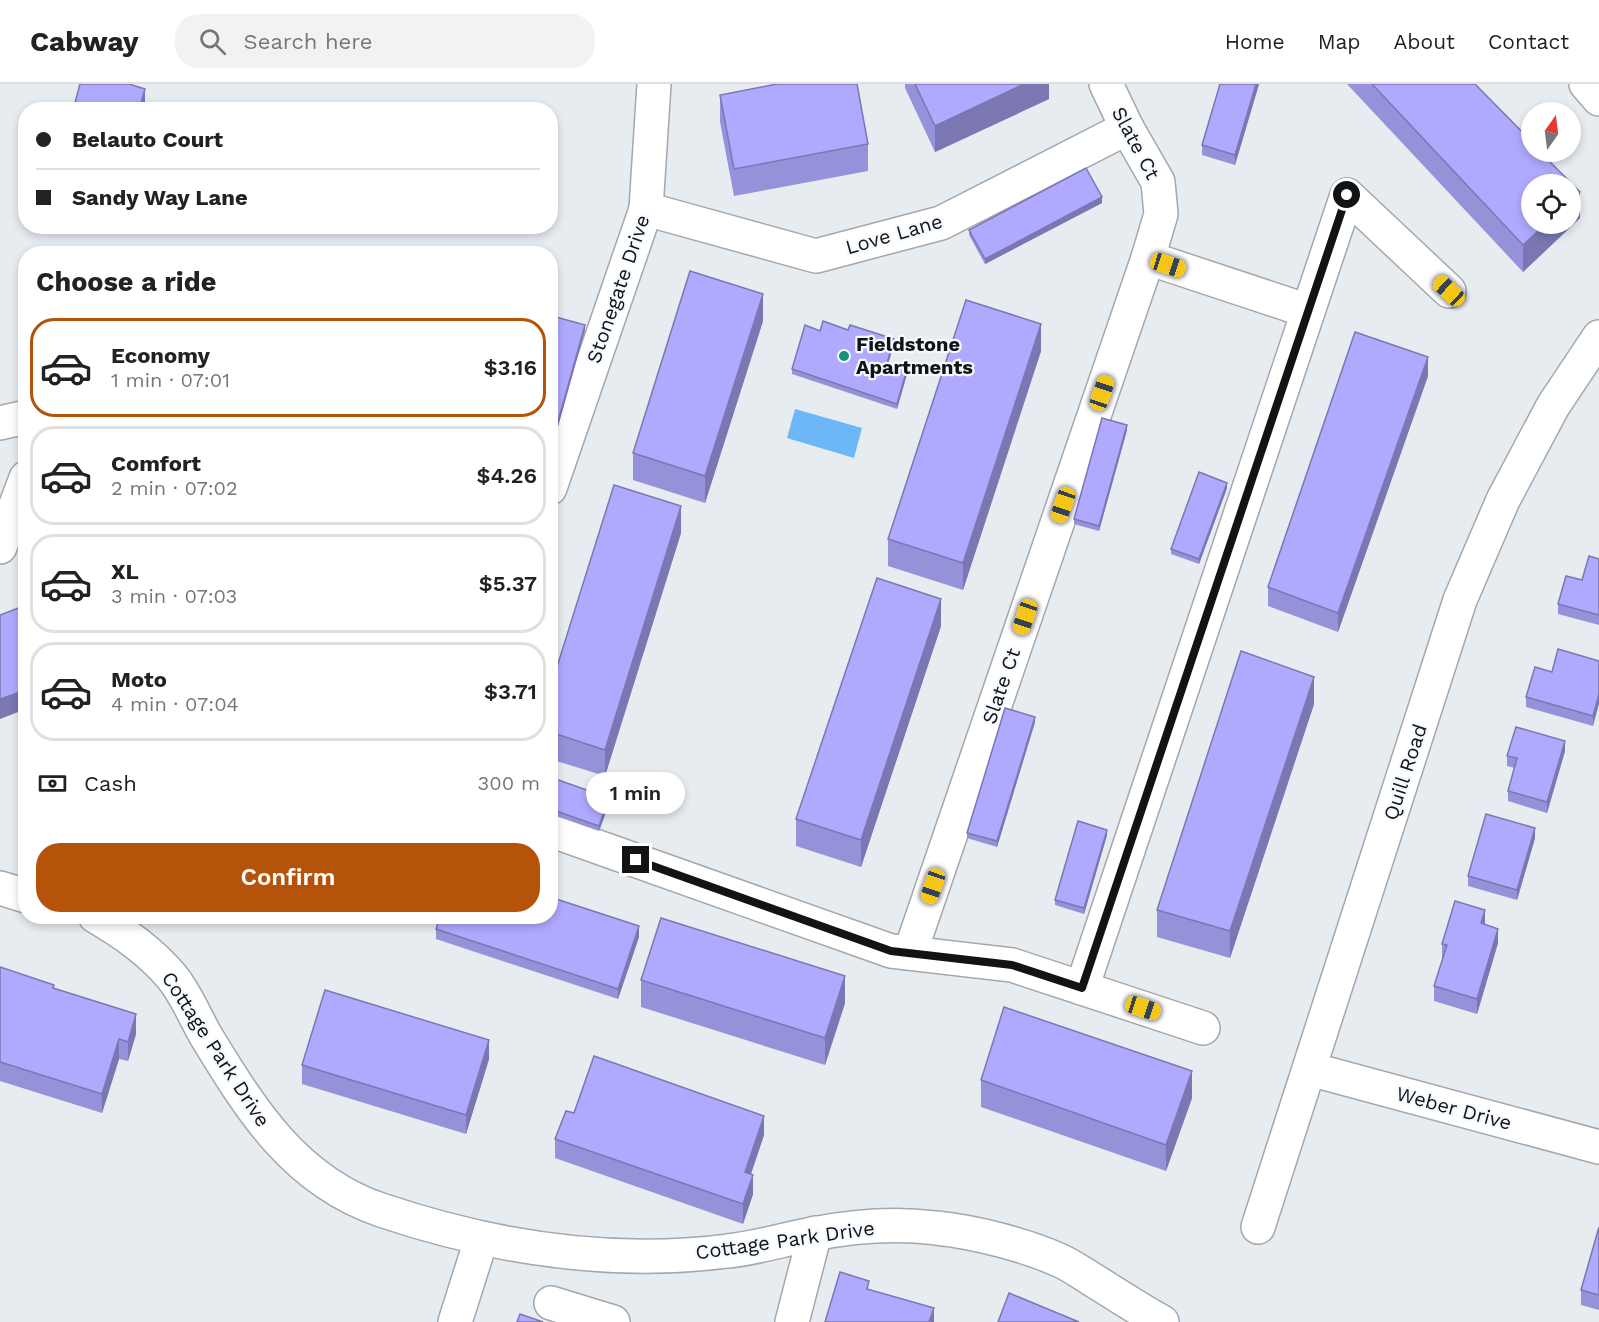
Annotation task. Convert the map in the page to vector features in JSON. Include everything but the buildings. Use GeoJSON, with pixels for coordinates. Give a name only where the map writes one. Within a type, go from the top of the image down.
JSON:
{"type":"FeatureCollection","features":[{"type":"Feature","properties":{"kind":"street","name":"Stonegate Drive"},"geometry":{"type":"LineString","coordinates":[[558,465],[646,209],[654,84]]}},
{"type":"Feature","properties":{"kind":"street","name":"Slate Ct"},"geometry":{"type":"LineString","coordinates":[[910,953],[1148,258],[1161,214],[1158,183],[1127,128],[1106,84]]}},
{"type":"Feature","properties":{"kind":"street"},"geometry":{"type":"LineString","coordinates":[[1586,84],[1599,99]]}},
{"type":"Feature","properties":{"kind":"street","name":"Love Lane"},"geometry":{"type":"LineString","coordinates":[[646,209],[816,256],[941,223],[1127,128]]}},
{"type":"Feature","properties":{"kind":"street"},"geometry":{"type":"LineString","coordinates":[[1082,988],[1347,195],[1449,291]]}},
{"type":"Feature","properties":{"kind":"street"},"geometry":{"type":"LineString","coordinates":[[1148,258],[1308,311]]}},
{"type":"Feature","properties":{"kind":"street","name":"Quill Road"},"geometry":{"type":"LineString","coordinates":[[1258,1227],[1460,600],[1503,500],[1553,406],[1599,337]]}},
{"type":"Feature","properties":{"kind":"street"},"geometry":{"type":"LineString","coordinates":[[0,423],[18,419]]}},
{"type":"Feature","properties":{"kind":"street"},"geometry":{"type":"LineString","coordinates":[[0,547],[18,499]]}},
{"type":"Feature","properties":{"kind":"street"},"geometry":{"type":"LineString","coordinates":[[558,833],[891,951],[1012,965],[1203,1028]]}},
{"type":"Feature","properties":{"kind":"street"},"geometry":{"type":"LineString","coordinates":[[0,888],[18,894]]}},
{"type":"Feature","properties":{"kind":"street","name":"Cottage Park Drive"},"geometry":{"type":"LineString","coordinates":[[109,924],[126,934],[152,955],[174,980],[230,1075],[263,1122],[293,1157],[331,1188],[379,1210],[481,1239],[556,1252],[630,1258],[730,1251],[815,1233],[882,1226],[936,1228],[1008,1242],[1062,1261],[1152,1320]]}},
{"type":"Feature","properties":{"kind":"street","name":"Weber Drive"},"geometry":{"type":"LineString","coordinates":[[1310,1069],[1599,1147]]}},
{"type":"Feature","properties":{"kind":"street"},"geometry":{"type":"LineString","coordinates":[[792,1322],[815,1233]]}},
{"type":"Feature","properties":{"kind":"street"},"geometry":{"type":"LineString","coordinates":[[455,1322],[481,1239]]}},
{"type":"Feature","properties":{"kind":"street"},"geometry":{"type":"LineString","coordinates":[[551,1303],[613,1322]]}},
{"type":"Feature","properties":{"kind":"water"},"geometry":{"type":"Polygon","coordinates":[[[795,409],[862,428],[854,458],[787,438],[795,409]]]}},
{"type":"Feature","properties":{"kind":"place","name":"Fieldstone Apartments"},"geometry":{"type":"Point","coordinates":[844,356]}},
{"type":"Feature","properties":{"kind":"route"},"geometry":{"type":"LineString","coordinates":[[636,860],[891,951],[1012,965],[1082,988],[1347,195]]}}]}
